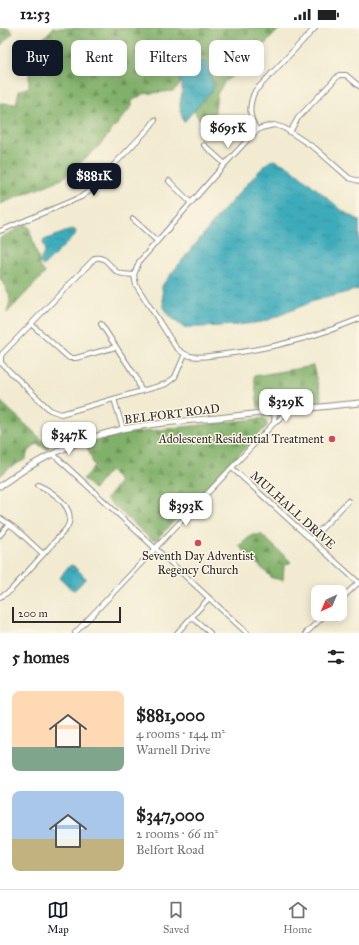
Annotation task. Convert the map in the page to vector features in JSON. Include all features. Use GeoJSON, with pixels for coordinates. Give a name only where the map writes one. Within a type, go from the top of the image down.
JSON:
{"type":"FeatureCollection","features":[{"type":"Feature","properties":{"kind":"street"},"geometry":{"type":"LineString","coordinates":[[257,130],[251,118],[250,110],[251,100],[255,91],[315,28]]}},
{"type":"Feature","properties":{"kind":"street"},"geometry":{"type":"LineString","coordinates":[[290,132],[298,118],[337,77],[342,74],[346,75],[359,86]]}},
{"type":"Feature","properties":{"kind":"street"},"geometry":{"type":"LineString","coordinates":[[0,231],[81,197],[88,192],[155,120]]}},
{"type":"Feature","properties":{"kind":"street"},"geometry":{"type":"LineString","coordinates":[[359,181],[349,178],[316,149],[290,132],[274,125],[265,126],[257,130],[190,202],[138,262],[134,275],[137,289],[175,346],[185,354],[197,357],[266,349],[332,329],[359,319]]}},
{"type":"Feature","properties":{"kind":"street"},"geometry":{"type":"LineString","coordinates":[[204,145],[225,164]]}},
{"type":"Feature","properties":{"kind":"street"},"geometry":{"type":"LineString","coordinates":[[169,181],[190,202]]}},
{"type":"Feature","properties":{"kind":"street"},"geometry":{"type":"LineString","coordinates":[[133,219],[157,241]]}},
{"type":"Feature","properties":{"kind":"street"},"geometry":{"type":"LineString","coordinates":[[134,275],[119,273],[101,258],[95,258],[2,354],[0,360],[3,366],[50,410],[57,413],[64,413],[166,384],[172,380],[185,354]]}},
{"type":"Feature","properties":{"kind":"street"},"geometry":{"type":"LineString","coordinates":[[31,324],[69,358],[76,358],[116,347]]}},
{"type":"Feature","properties":{"kind":"street"},"geometry":{"type":"LineString","coordinates":[[101,324],[136,377],[141,391]]}},
{"type":"Feature","properties":{"kind":"street"},"geometry":{"type":"LineString","coordinates":[[114,399],[123,430]]}},
{"type":"Feature","properties":{"kind":"street","name":"BELFORT ROAD"},"geometry":{"type":"LineString","coordinates":[[0,486],[34,464],[53,454],[98,436],[123,430],[142,426],[359,403]]}},
{"type":"Feature","properties":{"kind":"street"},"geometry":{"type":"LineString","coordinates":[[75,633],[288,410]]}},
{"type":"Feature","properties":{"kind":"street"},"geometry":{"type":"LineString","coordinates":[[274,423],[275,411]]}},
{"type":"Feature","properties":{"kind":"street"},"geometry":{"type":"LineString","coordinates":[[53,454],[247,633]]}},
{"type":"Feature","properties":{"kind":"street","name":"MULHALL DRIVE"},"geometry":{"type":"LineString","coordinates":[[232,468],[359,583]]}},
{"type":"Feature","properties":{"kind":"street"},"geometry":{"type":"LineString","coordinates":[[0,597],[10,591],[66,529],[72,517],[66,507],[48,490],[38,485]]}},
{"type":"Feature","properties":{"kind":"street"},"geometry":{"type":"LineString","coordinates":[[311,540],[348,501]]}},
{"type":"Feature","properties":{"kind":"street"},"geometry":{"type":"LineString","coordinates":[[0,518],[43,554]]}},
{"type":"Feature","properties":{"kind":"street"},"geometry":{"type":"LineString","coordinates":[[0,535],[9,524]]}},
{"type":"Feature","properties":{"kind":"street"},"geometry":{"type":"LineString","coordinates":[[347,594],[359,583]]}},
{"type":"Feature","properties":{"kind":"street"},"geometry":{"type":"LineString","coordinates":[[177,633],[209,598]]}},
{"type":"Feature","properties":{"kind":"street"},"geometry":{"type":"LineString","coordinates":[[192,617],[210,633]]}},
{"type":"Feature","properties":{"kind":"street"},"geometry":{"type":"LineString","coordinates":[[306,633],[319,621]]}},
{"type":"Feature","properties":{"kind":"green space"},"geometry":{"type":"Polygon","coordinates":[[[0,28],[9,28],[13,33],[0,46],[0,28]]]}},
{"type":"Feature","properties":{"kind":"green space"},"geometry":{"type":"Polygon","coordinates":[[[53,28],[280,28],[264,45],[264,40],[209,40],[209,76],[233,76],[225,81],[217,94],[214,118],[199,119],[194,111],[214,88],[182,76],[201,76],[201,40],[135,40],[135,76],[179,76],[180,85],[173,91],[143,94],[132,101],[132,106],[97,148],[62,179],[0,204],[0,103],[16,104],[19,91],[29,87],[29,76],[63,76],[63,40],[41,40],[53,28]]]}},
{"type":"Feature","properties":{"kind":"green space"},"geometry":{"type":"Polygon","coordinates":[[[25,225],[29,227],[39,261],[38,264],[45,273],[7,313],[10,301],[9,294],[0,278],[0,238],[25,225]]]}},
{"type":"Feature","properties":{"kind":"green space"},"geometry":{"type":"Polygon","coordinates":[[[313,366],[322,401],[258,408],[254,376],[313,366]]]}},
{"type":"Feature","properties":{"kind":"green space"},"geometry":{"type":"Polygon","coordinates":[[[0,401],[50,447],[46,449],[37,444],[27,453],[26,459],[9,468],[0,476],[0,401]]]}},
{"type":"Feature","properties":{"kind":"green space"},"geometry":{"type":"Polygon","coordinates":[[[264,418],[267,426],[156,540],[151,539],[106,499],[120,482],[109,471],[94,489],[83,479],[94,466],[86,444],[122,434],[264,418]]]}},
{"type":"Feature","properties":{"kind":"green space"},"geometry":{"type":"Polygon","coordinates":[[[252,535],[262,535],[291,562],[284,566],[283,580],[272,578],[239,546],[252,535]]]}},
{"type":"Feature","properties":{"kind":"water"},"geometry":{"type":"Polygon","coordinates":[[[201,61],[207,63],[209,76],[211,76],[214,88],[184,122],[180,106],[182,90],[180,76],[201,76],[201,61]]]}},
{"type":"Feature","properties":{"kind":"water"},"geometry":{"type":"Polygon","coordinates":[[[274,160],[290,167],[343,211],[359,220],[359,289],[314,301],[262,322],[184,328],[165,311],[162,286],[221,213],[259,171],[270,161],[274,160]]]}},
{"type":"Feature","properties":{"kind":"water"},"geometry":{"type":"Polygon","coordinates":[[[73,229],[76,231],[75,235],[44,266],[39,263],[45,251],[43,243],[44,240],[73,229]]]}},
{"type":"Feature","properties":{"kind":"water"},"geometry":{"type":"Polygon","coordinates":[[[71,565],[74,566],[86,578],[75,590],[71,589],[60,578],[66,569],[71,565]]]}},
{"type":"Feature","properties":{"kind":"place","name":"Adolescent Residential Treatment"},"geometry":{"type":"Point","coordinates":[332,439]}},
{"type":"Feature","properties":{"kind":"place","name":"Seventh Day Adventist Regency Church"},"geometry":{"type":"Point","coordinates":[198,543]}}]}
